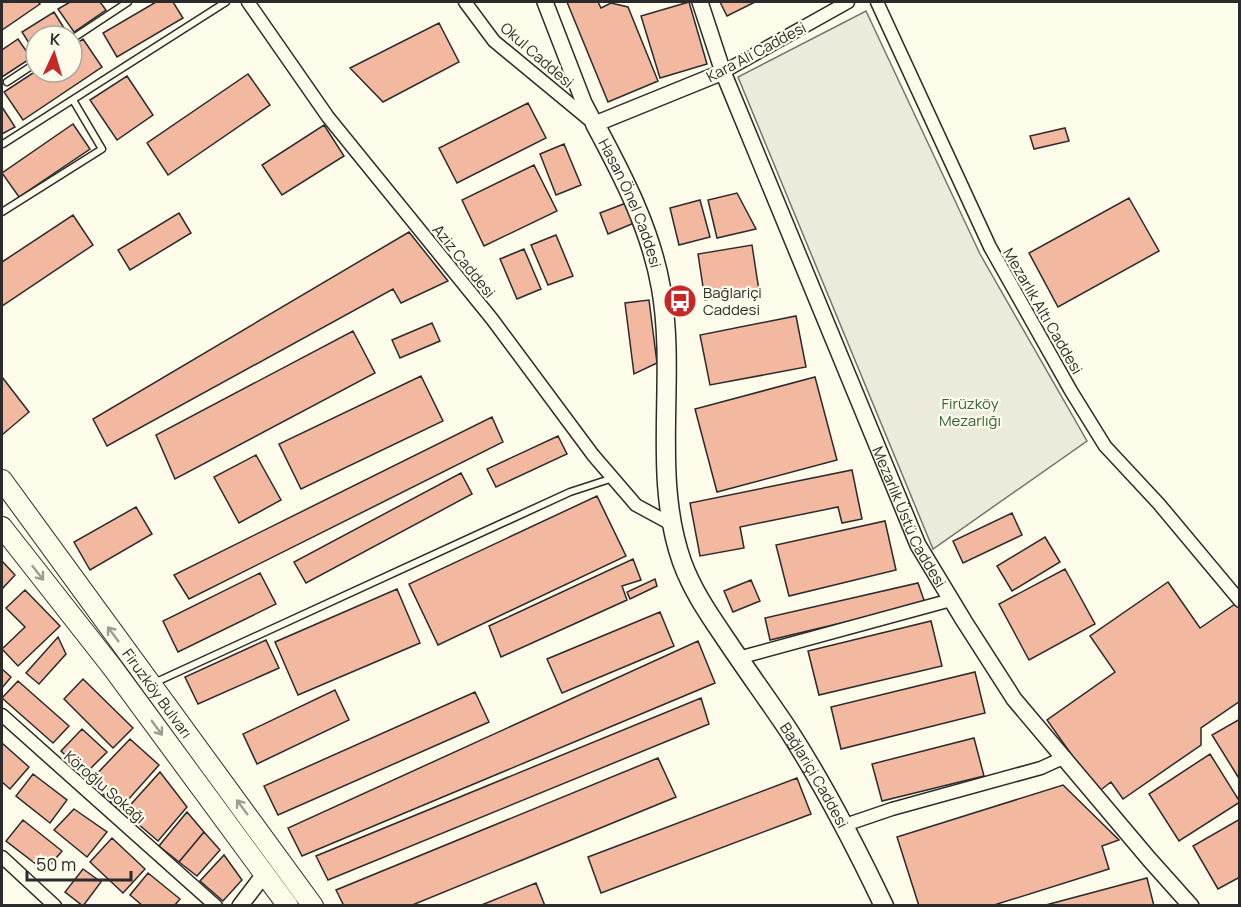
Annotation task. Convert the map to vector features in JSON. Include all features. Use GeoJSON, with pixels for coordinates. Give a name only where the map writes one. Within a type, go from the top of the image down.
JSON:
{"type":"FeatureCollection","features":[{"type":"Feature","properties":{"kind":"main road","name":"Hasan Önel Caddesi"},"geometry":{"type":"LineString","coordinates":[[595,124],[628,188],[649,242],[661,288],[665,333],[666,478],[671,524]]}},
{"type":"Feature","properties":{"kind":"main road","name":"Firuzköy Bulvarı"},"geometry":{"type":"LineString","coordinates":[[2,480],[313,906]]}},
{"type":"Feature","properties":{"kind":"main road","name":"Bağlariçi Caddesi"},"geometry":{"type":"LineString","coordinates":[[671,524],[683,564],[699,600],[789,732],[845,825],[884,906]]}},
{"type":"Feature","properties":{"kind":"main road","name":"Firuzköy Bulvarı"},"geometry":{"type":"LineString","coordinates":[[2,527],[112,667],[288,906]]}},
{"type":"Feature","properties":{"kind":"main road"},"geometry":{"type":"LineString","coordinates":[[264,836],[270,849],[270,858],[265,873]]}},
{"type":"Feature","properties":{"kind":"street","name":"Aziz Caddesi"},"geometry":{"type":"LineString","coordinates":[[248,2],[328,117],[492,319],[593,455],[636,505],[671,524]]}},
{"type":"Feature","properties":{"kind":"street","name":"Okul Caddesi"},"geometry":{"type":"LineString","coordinates":[[465,2],[494,41],[595,124]]}},
{"type":"Feature","properties":{"kind":"street","name":"Hasan Önel Caddesi"},"geometry":{"type":"LineString","coordinates":[[545,2],[584,103],[595,124]]}},
{"type":"Feature","properties":{"kind":"street","name":"Mezarlık Üstü Caddesi"},"geometry":{"type":"LineString","coordinates":[[700,2],[723,72],[918,545],[1014,699],[1065,757],[1149,860],[1191,906]]}},
{"type":"Feature","properties":{"kind":"street","name":"Kara Ali Caddesi"},"geometry":{"type":"LineString","coordinates":[[595,124],[723,72],[848,2]]}},
{"type":"Feature","properties":{"kind":"street","name":"Mezarlık Altı Caddesi"},"geometry":{"type":"LineString","coordinates":[[877,2],[990,247],[1071,391],[1105,446],[1159,504],[1239,601]]}},
{"type":"Feature","properties":{"kind":"street"},"geometry":{"type":"LineString","coordinates":[[738,658],[951,600]]}},
{"type":"Feature","properties":{"kind":"street","name":"Köroğlu Sokağı"},"geometry":{"type":"LineString","coordinates":[[2,715],[216,906]]}},
{"type":"Feature","properties":{"kind":"street"},"geometry":{"type":"LineString","coordinates":[[845,825],[892,809],[1041,768],[1065,757]]}},
{"type":"Feature","properties":{"kind":"street"},"geometry":{"type":"LineString","coordinates":[[2,857],[55,906]]}},
{"type":"Feature","properties":{"kind":"street"},"geometry":{"type":"LineString","coordinates":[[240,906],[265,873]]}},
{"type":"Feature","properties":{"kind":"lane"},"geometry":{"type":"LineString","coordinates":[[84,31],[128,2]]}},
{"type":"Feature","properties":{"kind":"lane"},"geometry":{"type":"LineString","coordinates":[[3,144],[226,2]]}},
{"type":"Feature","properties":{"kind":"lane"},"geometry":{"type":"LineString","coordinates":[[8,82],[24,71]]}},
{"type":"Feature","properties":{"kind":"lane"},"geometry":{"type":"LineString","coordinates":[[2,212],[102,149],[73,100]]}},
{"type":"Feature","properties":{"kind":"lane"},"geometry":{"type":"LineString","coordinates":[[151,684],[570,492],[613,478]]}},
{"type":"Feature","properties":{"kind":"green space","name":"Firüzköy Mezarlığı"},"geometry":{"type":"Polygon","coordinates":[[[866,11],[980,254],[1087,441],[933,549],[738,77],[866,11]]]}},
{"type":"Feature","properties":{"kind":"building"},"geometry":{"type":"Polygon","coordinates":[[[2,2],[38,2],[40,4],[2,30],[2,2]]]}},
{"type":"Feature","properties":{"kind":"building"},"geometry":{"type":"Polygon","coordinates":[[[70,2],[100,2],[106,10],[84,25],[68,24],[58,9],[70,2]]]}},
{"type":"Feature","properties":{"kind":"building"},"geometry":{"type":"Polygon","coordinates":[[[156,2],[173,2],[183,18],[117,57],[103,33],[156,2]]]}},
{"type":"Feature","properties":{"kind":"building"},"geometry":{"type":"Polygon","coordinates":[[[567,2],[598,2],[601,8],[611,3],[628,7],[658,81],[608,102],[567,2]]]}},
{"type":"Feature","properties":{"kind":"building"},"geometry":{"type":"Polygon","coordinates":[[[689,2],[707,64],[660,78],[641,16],[689,2]]]}},
{"type":"Feature","properties":{"kind":"building"},"geometry":{"type":"Polygon","coordinates":[[[720,2],[755,2],[727,16],[720,2]]]}},
{"type":"Feature","properties":{"kind":"building"},"geometry":{"type":"Polygon","coordinates":[[[54,12],[62,24],[35,24],[54,12]]]}},
{"type":"Feature","properties":{"kind":"building"},"geometry":{"type":"Polygon","coordinates":[[[439,23],[459,62],[383,102],[350,68],[439,23]]]}},
{"type":"Feature","properties":{"kind":"building"},"geometry":{"type":"Polygon","coordinates":[[[18,39],[24,48],[24,63],[2,77],[2,50],[18,39]]]}},
{"type":"Feature","properties":{"kind":"building"},"geometry":{"type":"Polygon","coordinates":[[[84,40],[102,67],[84,79],[84,40]]]}},
{"type":"Feature","properties":{"kind":"building"},"geometry":{"type":"Polygon","coordinates":[[[248,74],[270,105],[168,175],[147,143],[248,74]]]}},
{"type":"Feature","properties":{"kind":"building"},"geometry":{"type":"Polygon","coordinates":[[[127,76],[153,115],[117,140],[90,100],[127,76]]]}},
{"type":"Feature","properties":{"kind":"building"},"geometry":{"type":"Polygon","coordinates":[[[24,79],[24,84],[77,84],[23,120],[4,92],[24,79]]]}},
{"type":"Feature","properties":{"kind":"building"},"geometry":{"type":"Polygon","coordinates":[[[528,103],[546,138],[457,183],[439,148],[528,103]]]}},
{"type":"Feature","properties":{"kind":"building"},"geometry":{"type":"Polygon","coordinates":[[[2,107],[15,127],[2,134],[2,107]]]}},
{"type":"Feature","properties":{"kind":"building"},"geometry":{"type":"Polygon","coordinates":[[[73,124],[90,149],[19,197],[2,173],[73,124]]]}},
{"type":"Feature","properties":{"kind":"building"},"geometry":{"type":"Polygon","coordinates":[[[324,125],[344,156],[282,195],[262,165],[324,125]]]}},
{"type":"Feature","properties":{"kind":"building"},"geometry":{"type":"Polygon","coordinates":[[[1065,128],[1069,141],[1034,149],[1030,136],[1065,128]]]}},
{"type":"Feature","properties":{"kind":"building"},"geometry":{"type":"Polygon","coordinates":[[[564,144],[581,185],[556,195],[540,154],[564,144]]]}},
{"type":"Feature","properties":{"kind":"building"},"geometry":{"type":"Polygon","coordinates":[[[534,165],[557,211],[484,246],[462,200],[534,165]]]}},
{"type":"Feature","properties":{"kind":"building"},"geometry":{"type":"Polygon","coordinates":[[[737,193],[756,229],[717,238],[708,200],[737,193]]]}},
{"type":"Feature","properties":{"kind":"building"},"geometry":{"type":"Polygon","coordinates":[[[1129,198],[1159,251],[1058,307],[1029,253],[1129,198]]]}},
{"type":"Feature","properties":{"kind":"building"},"geometry":{"type":"Polygon","coordinates":[[[700,200],[710,237],[679,245],[670,208],[700,200]]]}},
{"type":"Feature","properties":{"kind":"building"},"geometry":{"type":"Polygon","coordinates":[[[626,203],[634,223],[608,234],[600,213],[626,203]]]}},
{"type":"Feature","properties":{"kind":"building"},"geometry":{"type":"Polygon","coordinates":[[[179,213],[191,233],[130,270],[118,250],[179,213]]]}},
{"type":"Feature","properties":{"kind":"building"},"geometry":{"type":"Polygon","coordinates":[[[73,215],[93,245],[2,306],[2,262],[73,215]]]}},
{"type":"Feature","properties":{"kind":"building"},"geometry":{"type":"Polygon","coordinates":[[[409,232],[448,281],[401,303],[393,289],[107,446],[93,419],[409,232]]]}},
{"type":"Feature","properties":{"kind":"building"},"geometry":{"type":"Polygon","coordinates":[[[556,235],[573,276],[548,285],[531,245],[556,235]]]}},
{"type":"Feature","properties":{"kind":"building"},"geometry":{"type":"Polygon","coordinates":[[[752,245],[759,291],[705,300],[698,254],[752,245]]]}},
{"type":"Feature","properties":{"kind":"building"},"geometry":{"type":"Polygon","coordinates":[[[524,249],[541,289],[517,299],[500,259],[524,249]]]}},
{"type":"Feature","properties":{"kind":"building"},"geometry":{"type":"Polygon","coordinates":[[[649,300],[657,363],[634,374],[625,303],[649,300]]]}},
{"type":"Feature","properties":{"kind":"building"},"geometry":{"type":"Polygon","coordinates":[[[796,316],[806,367],[710,385],[700,335],[796,316]]]}},
{"type":"Feature","properties":{"kind":"building"},"geometry":{"type":"Polygon","coordinates":[[[432,323],[440,341],[400,358],[392,340],[432,323]]]}},
{"type":"Feature","properties":{"kind":"building"},"geometry":{"type":"Polygon","coordinates":[[[353,331],[375,373],[175,479],[156,435],[353,331]]]}},
{"type":"Feature","properties":{"kind":"building"},"geometry":{"type":"Polygon","coordinates":[[[421,376],[443,421],[301,489],[279,444],[421,376]]]}},
{"type":"Feature","properties":{"kind":"building"},"geometry":{"type":"Polygon","coordinates":[[[2,377],[29,412],[2,435],[2,377]]]}},
{"type":"Feature","properties":{"kind":"building"},"geometry":{"type":"Polygon","coordinates":[[[815,377],[837,460],[717,492],[695,409],[815,377]]]}},
{"type":"Feature","properties":{"kind":"building"},"geometry":{"type":"Polygon","coordinates":[[[492,417],[503,442],[189,599],[174,575],[492,417]]]}},
{"type":"Feature","properties":{"kind":"building"},"geometry":{"type":"Polygon","coordinates":[[[558,436],[567,454],[496,487],[487,469],[558,436]]]}},
{"type":"Feature","properties":{"kind":"building"},"geometry":{"type":"Polygon","coordinates":[[[256,455],[281,500],[239,523],[214,477],[256,455]]]}},
{"type":"Feature","properties":{"kind":"building"},"geometry":{"type":"Polygon","coordinates":[[[852,470],[862,519],[842,523],[838,507],[740,527],[744,548],[700,556],[690,503],[852,470]]]}},
{"type":"Feature","properties":{"kind":"building"},"geometry":{"type":"Polygon","coordinates":[[[461,473],[472,494],[306,583],[294,562],[461,473]]]}},
{"type":"Feature","properties":{"kind":"building"},"geometry":{"type":"Polygon","coordinates":[[[597,496],[626,556],[438,645],[409,584],[597,496]]]}},
{"type":"Feature","properties":{"kind":"building"},"geometry":{"type":"Polygon","coordinates":[[[136,507],[152,534],[90,570],[74,542],[136,507]]]}},
{"type":"Feature","properties":{"kind":"building"},"geometry":{"type":"Polygon","coordinates":[[[1012,513],[1022,535],[963,563],[953,541],[1012,513]]]}},
{"type":"Feature","properties":{"kind":"building"},"geometry":{"type":"Polygon","coordinates":[[[885,521],[896,570],[789,596],[776,545],[885,521]]]}},
{"type":"Feature","properties":{"kind":"building"},"geometry":{"type":"Polygon","coordinates":[[[1045,537],[1060,562],[1012,591],[997,566],[1045,537]]]}},
{"type":"Feature","properties":{"kind":"building"},"geometry":{"type":"Polygon","coordinates":[[[633,559],[641,580],[622,586],[627,600],[501,657],[489,626],[633,559]]]}},
{"type":"Feature","properties":{"kind":"building"},"geometry":{"type":"Polygon","coordinates":[[[2,561],[15,575],[2,589],[2,561]]]}},
{"type":"Feature","properties":{"kind":"building"},"geometry":{"type":"Polygon","coordinates":[[[1065,569],[1095,624],[1029,660],[999,604],[1065,569]]]}},
{"type":"Feature","properties":{"kind":"building"},"geometry":{"type":"Polygon","coordinates":[[[260,573],[276,604],[178,652],[163,621],[260,573]]]}},
{"type":"Feature","properties":{"kind":"building"},"geometry":{"type":"Polygon","coordinates":[[[655,579],[657,586],[630,599],[627,592],[655,579]]]}},
{"type":"Feature","properties":{"kind":"building"},"geometry":{"type":"Polygon","coordinates":[[[751,580],[760,601],[733,612],[724,591],[751,580]]]}},
{"type":"Feature","properties":{"kind":"building"},"geometry":{"type":"Polygon","coordinates":[[[1168,582],[1200,628],[1238,602],[1240,605],[1240,701],[1201,728],[1201,745],[1123,799],[1111,782],[1098,792],[1047,720],[1115,672],[1090,636],[1168,582]]]}},
{"type":"Feature","properties":{"kind":"building"},"geometry":{"type":"Polygon","coordinates":[[[918,583],[925,603],[770,640],[765,618],[918,583]]]}},
{"type":"Feature","properties":{"kind":"building"},"geometry":{"type":"Polygon","coordinates":[[[397,589],[420,643],[298,695],[275,642],[397,589]]]}},
{"type":"Feature","properties":{"kind":"building"},"geometry":{"type":"Polygon","coordinates":[[[25,590],[60,626],[18,666],[2,649],[25,627],[6,608],[25,590]]]}},
{"type":"Feature","properties":{"kind":"building"},"geometry":{"type":"Polygon","coordinates":[[[660,612],[674,646],[562,693],[547,659],[660,612]]]}},
{"type":"Feature","properties":{"kind":"building"},"geometry":{"type":"Polygon","coordinates":[[[931,621],[942,666],[819,695],[808,651],[931,621]]]}},
{"type":"Feature","properties":{"kind":"building"},"geometry":{"type":"Polygon","coordinates":[[[58,637],[66,654],[39,684],[26,673],[58,637]]]}},
{"type":"Feature","properties":{"kind":"building"},"geometry":{"type":"Polygon","coordinates":[[[266,640],[279,668],[198,704],[185,677],[266,640]]]}},
{"type":"Feature","properties":{"kind":"building"},"geometry":{"type":"Polygon","coordinates":[[[698,641],[715,683],[302,856],[288,828],[698,641]]]}},
{"type":"Feature","properties":{"kind":"building"},"geometry":{"type":"Polygon","coordinates":[[[2,669],[11,677],[2,688],[2,669]]]}},
{"type":"Feature","properties":{"kind":"building"},"geometry":{"type":"Polygon","coordinates":[[[975,672],[985,713],[841,749],[831,707],[975,672]]]}},
{"type":"Feature","properties":{"kind":"building"},"geometry":{"type":"Polygon","coordinates":[[[83,679],[133,728],[113,748],[64,699],[83,679]]]}},
{"type":"Feature","properties":{"kind":"building"},"geometry":{"type":"Polygon","coordinates":[[[18,681],[69,726],[53,743],[2,698],[18,681]]]}},
{"type":"Feature","properties":{"kind":"building"},"geometry":{"type":"Polygon","coordinates":[[[335,690],[349,720],[257,764],[243,734],[335,690]]]}},
{"type":"Feature","properties":{"kind":"building"},"geometry":{"type":"Polygon","coordinates":[[[475,692],[489,722],[278,815],[264,786],[475,692]]]}},
{"type":"Feature","properties":{"kind":"building"},"geometry":{"type":"Polygon","coordinates":[[[701,698],[709,724],[328,880],[316,856],[701,698]]]}},
{"type":"Feature","properties":{"kind":"building"},"geometry":{"type":"Polygon","coordinates":[[[1240,719],[1240,780],[1212,735],[1240,719]]]}},
{"type":"Feature","properties":{"kind":"building"},"geometry":{"type":"Polygon","coordinates":[[[82,729],[107,752],[85,774],[61,751],[82,729]]]}},
{"type":"Feature","properties":{"kind":"building"},"geometry":{"type":"Polygon","coordinates":[[[974,738],[984,776],[882,801],[872,764],[974,738]]]}},
{"type":"Feature","properties":{"kind":"building"},"geometry":{"type":"Polygon","coordinates":[[[130,739],[159,765],[119,810],[90,781],[130,739]]]}},
{"type":"Feature","properties":{"kind":"building"},"geometry":{"type":"Polygon","coordinates":[[[2,743],[29,767],[10,789],[2,782],[2,743]]]}},
{"type":"Feature","properties":{"kind":"building"},"geometry":{"type":"Polygon","coordinates":[[[1210,754],[1240,802],[1179,841],[1149,794],[1210,754]]]}},
{"type":"Feature","properties":{"kind":"building"},"geometry":{"type":"Polygon","coordinates":[[[658,758],[676,797],[410,906],[344,906],[336,890],[658,758]]]}},
{"type":"Feature","properties":{"kind":"building"},"geometry":{"type":"Polygon","coordinates":[[[160,772],[187,807],[158,841],[124,812],[160,772]]]}},
{"type":"Feature","properties":{"kind":"building"},"geometry":{"type":"Polygon","coordinates":[[[33,774],[67,800],[50,823],[16,796],[33,774]]]}},
{"type":"Feature","properties":{"kind":"building"},"geometry":{"type":"Polygon","coordinates":[[[797,778],[811,814],[601,893],[588,857],[797,778]]]}},
{"type":"Feature","properties":{"kind":"building"},"geometry":{"type":"Polygon","coordinates":[[[1063,785],[1119,840],[1102,846],[1109,869],[991,906],[919,906],[897,837],[1063,785]]]}},
{"type":"Feature","properties":{"kind":"building"},"geometry":{"type":"Polygon","coordinates":[[[74,809],[107,832],[87,857],[54,830],[74,809]]]}},
{"type":"Feature","properties":{"kind":"building"},"geometry":{"type":"Polygon","coordinates":[[[187,812],[204,832],[179,862],[159,846],[187,812]]]}},
{"type":"Feature","properties":{"kind":"building"},"geometry":{"type":"Polygon","coordinates":[[[1240,819],[1240,877],[1218,889],[1193,846],[1240,819]]]}},
{"type":"Feature","properties":{"kind":"building"},"geometry":{"type":"Polygon","coordinates":[[[23,820],[62,851],[45,871],[6,841],[23,820]]]}},
{"type":"Feature","properties":{"kind":"building"},"geometry":{"type":"Polygon","coordinates":[[[204,832],[220,850],[197,876],[179,862],[204,832]]]}},
{"type":"Feature","properties":{"kind":"building"},"geometry":{"type":"Polygon","coordinates":[[[112,838],[145,869],[123,893],[90,862],[112,838]]]}},
{"type":"Feature","properties":{"kind":"building"},"geometry":{"type":"Polygon","coordinates":[[[224,855],[242,880],[223,901],[200,881],[224,855]]]}},
{"type":"Feature","properties":{"kind":"building"},"geometry":{"type":"Polygon","coordinates":[[[83,869],[101,882],[83,906],[65,892],[83,869]]]}},
{"type":"Feature","properties":{"kind":"building"},"geometry":{"type":"Polygon","coordinates":[[[148,873],[180,899],[174,906],[143,906],[130,895],[148,873]]]}},
{"type":"Feature","properties":{"kind":"building"},"geometry":{"type":"Polygon","coordinates":[[[1147,878],[1154,906],[1042,906],[1147,878]]]}},
{"type":"Feature","properties":{"kind":"building"},"geometry":{"type":"Polygon","coordinates":[[[536,883],[545,906],[479,906],[536,883]]]}},
{"type":"Feature","properties":{"kind":"place","name":"Bağlariçi Caddesi"},"geometry":{"type":"Point","coordinates":[680,301]}}]}
